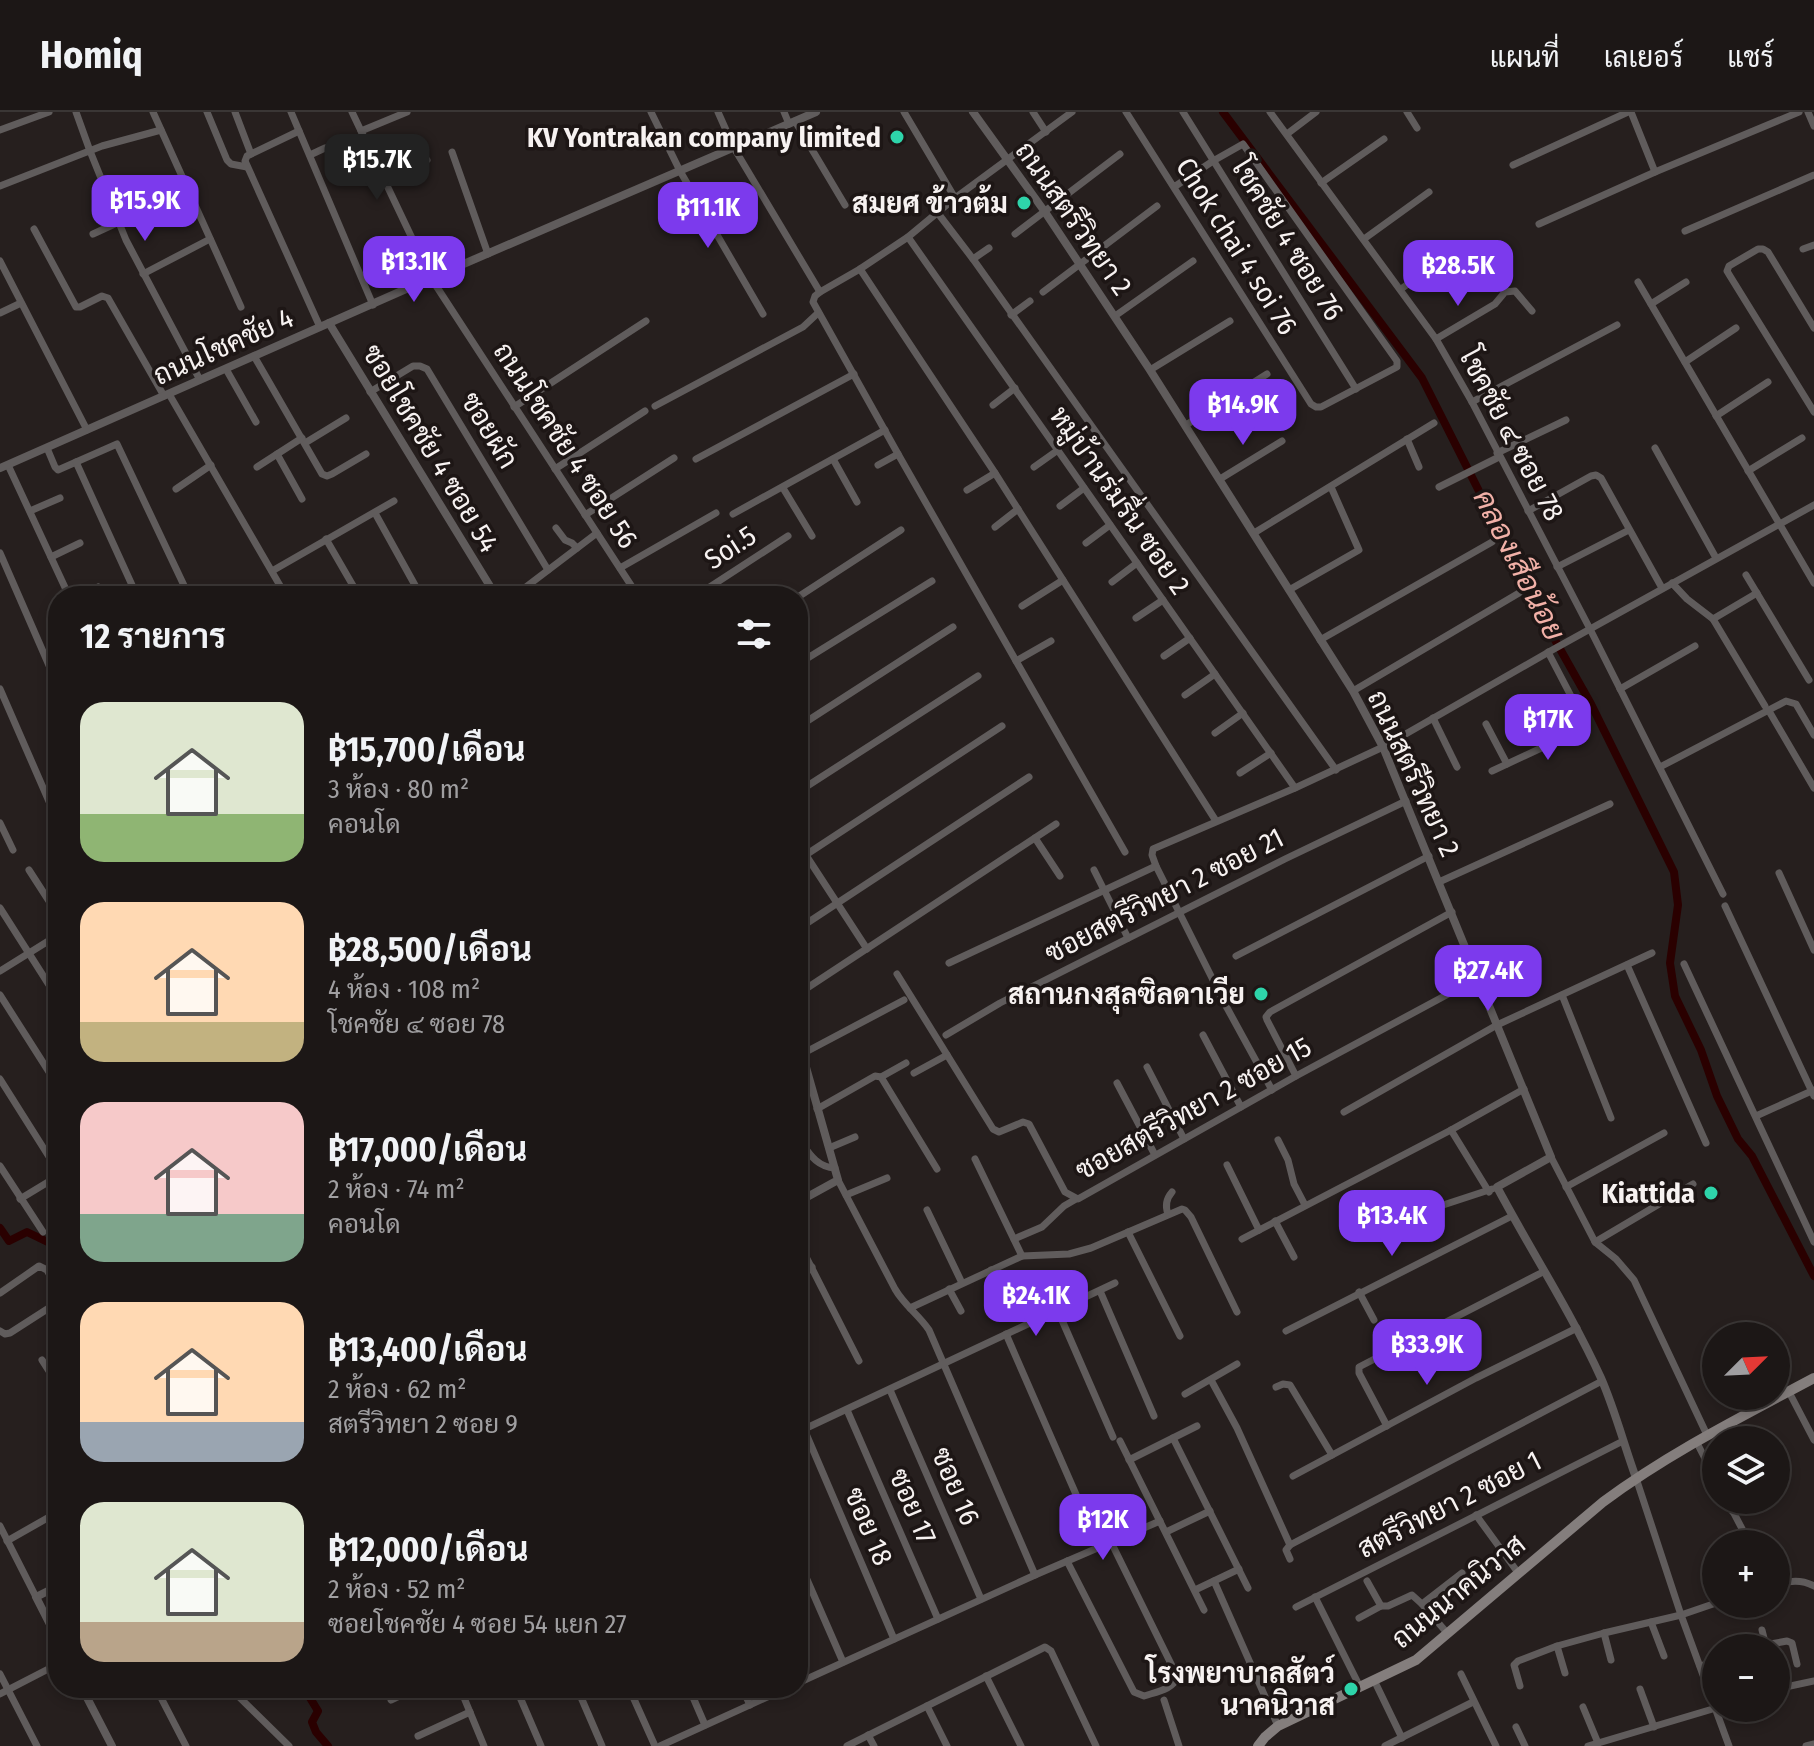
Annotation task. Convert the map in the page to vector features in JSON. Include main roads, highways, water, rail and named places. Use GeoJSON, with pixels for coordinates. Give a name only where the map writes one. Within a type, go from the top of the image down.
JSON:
{"type":"FeatureCollection","features":[{"type":"Feature","properties":{"kind":"main road","name":"ถนนนาคนิวาส"},"geometry":{"type":"LineString","coordinates":[[1258,1746],[1278,1726],[1416,1660],[1603,1502],[1636,1478],[1696,1441],[1814,1378]]}},
{"type":"Feature","properties":{"kind":"waterway","name":"คลองเสือน้อย"},"geometry":{"type":"LineString","coordinates":[[1223,112],[1422,378],[1546,624],[1591,704],[1674,872],[1678,905],[1670,963],[1675,996],[1738,1139],[1752,1156],[1814,1276]]}},
{"type":"Feature","properties":{"kind":"waterway"},"geometry":{"type":"LineString","coordinates":[[0,1228],[9,1241],[27,1232],[48,1242]]}},
{"type":"Feature","properties":{"kind":"waterway"},"geometry":{"type":"LineString","coordinates":[[310,1698],[318,1711],[312,1722],[328,1746]]}},
{"type":"Feature","properties":{"kind":"place","name":"KV Yontrakan company limited"},"geometry":{"type":"Point","coordinates":[897,137]}},
{"type":"Feature","properties":{"kind":"place","name":"สมยศ ข้าวต้ม"},"geometry":{"type":"Point","coordinates":[1024,203]}},
{"type":"Feature","properties":{"kind":"place","name":"สถานกงสุลซิลดาเวีย"},"geometry":{"type":"Point","coordinates":[1261,994]}},
{"type":"Feature","properties":{"kind":"place","name":"Kiattida"},"geometry":{"type":"Point","coordinates":[1711,1193]}},
{"type":"Feature","properties":{"kind":"place","name":"โรงพยาบาลสัตว์ นาคนิวาส"},"geometry":{"type":"Point","coordinates":[1351,1689]}}]}
